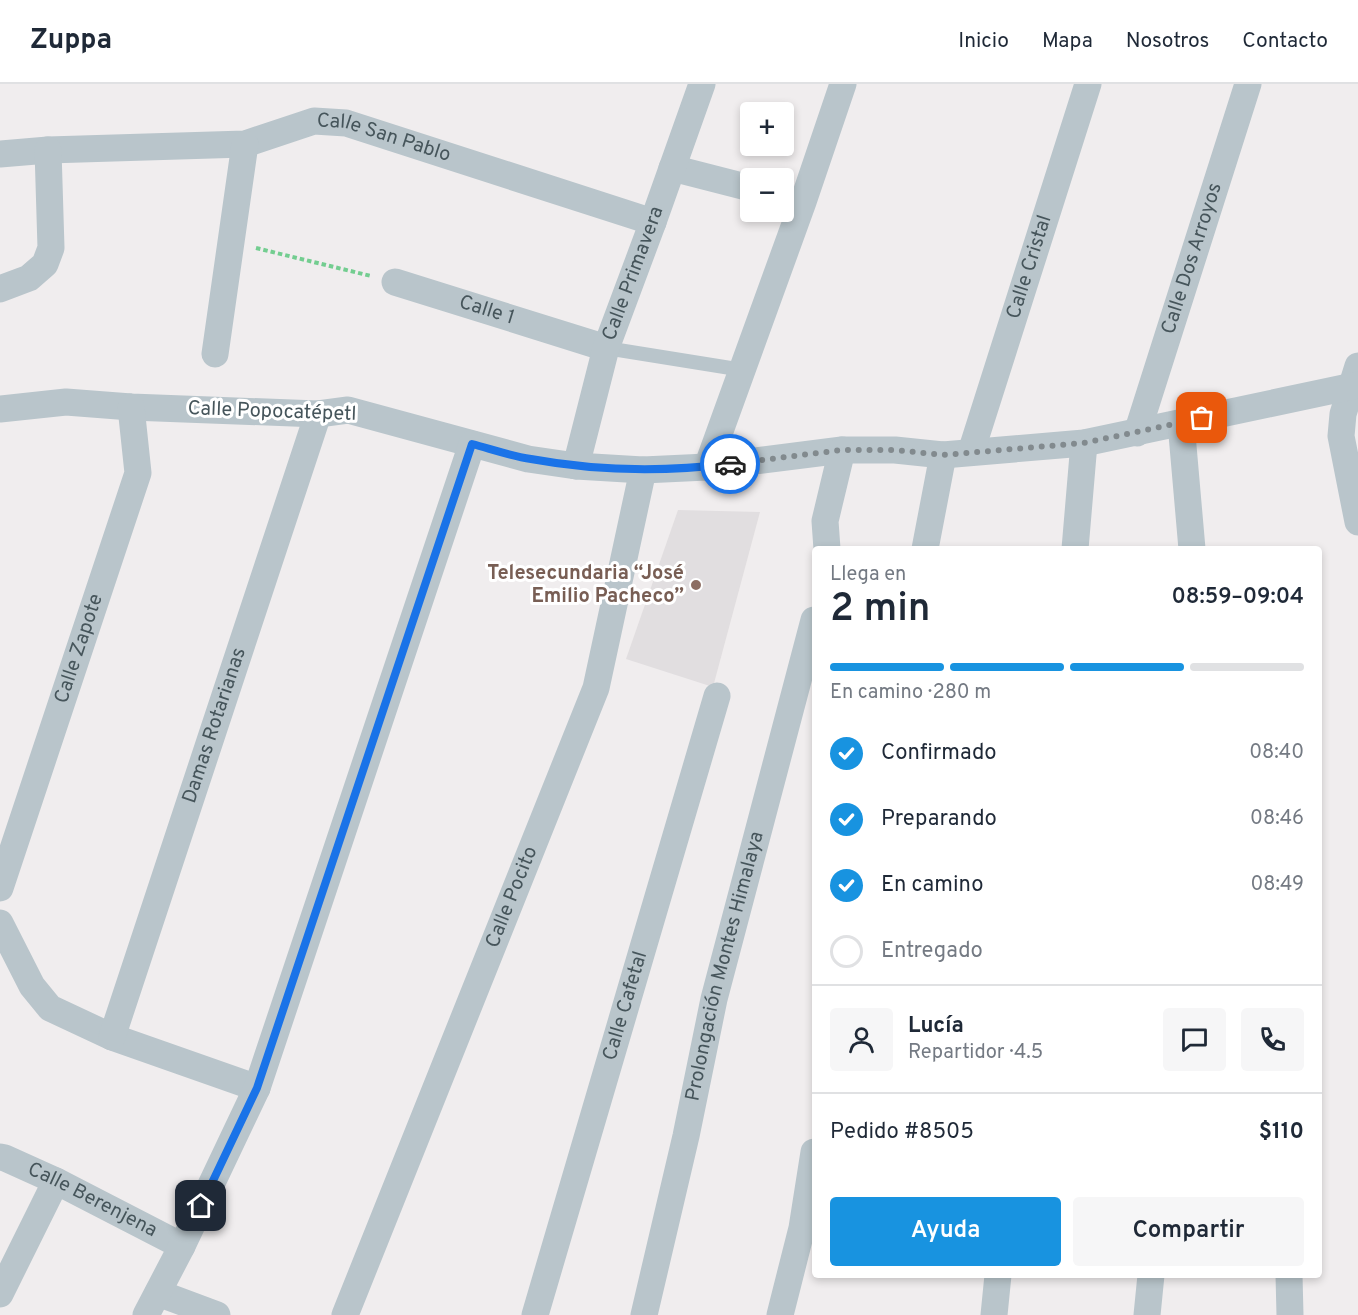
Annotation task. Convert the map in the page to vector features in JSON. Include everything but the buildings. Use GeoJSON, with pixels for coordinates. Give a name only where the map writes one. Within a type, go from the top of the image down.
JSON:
{"type":"FeatureCollection","features":[{"type":"Feature","properties":{"kind":"street"},"geometry":{"type":"LineString","coordinates":[[794,198],[843,84]]}},
{"type":"Feature","properties":{"kind":"street","name":"Calle Cristal"},"geometry":{"type":"LineString","coordinates":[[971,452],[1088,84]]}},
{"type":"Feature","properties":{"kind":"street","name":"Calle Dos Arroyos"},"geometry":{"type":"LineString","coordinates":[[1137,433],[1248,84]]}},
{"type":"Feature","properties":{"kind":"street","name":"Calle Primavera"},"geometry":{"type":"LineString","coordinates":[[576,466],[606,348],[672,168],[697,85]]}},
{"type":"Feature","properties":{"kind":"street","name":"Calle San Pablo"},"geometry":{"type":"LineString","coordinates":[[0,154],[48,150],[245,144],[314,121],[346,123],[653,222]]}},
{"type":"Feature","properties":{"kind":"street"},"geometry":{"type":"LineString","coordinates":[[215,354],[245,144]]}},
{"type":"Feature","properties":{"kind":"street"},"geometry":{"type":"LineString","coordinates":[[0,289],[29,278],[45,264],[51,248],[48,150]]}},
{"type":"Feature","properties":{"kind":"street"},"geometry":{"type":"LineString","coordinates":[[672,168],[740,185]]}},
{"type":"Feature","properties":{"kind":"street"},"geometry":{"type":"LineString","coordinates":[[707,467],[743,370],[787,222]]}},
{"type":"Feature","properties":{"kind":"street","name":"Calle 1"},"geometry":{"type":"LineString","coordinates":[[395,282],[606,348]]}},
{"type":"Feature","properties":{"kind":"street"},"geometry":{"type":"LineString","coordinates":[[1356,379],[1342,414],[1341,436],[1358,522]]}},
{"type":"Feature","properties":{"kind":"street","name":"Calle Popocatépetl"},"geometry":{"type":"LineString","coordinates":[[0,409],[66,402],[131,407],[318,414],[348,410],[528,459],[576,466],[643,470],[707,467],[842,450],[895,450],[943,455],[1084,443],[1181,423],[1356,379]]}},
{"type":"Feature","properties":{"kind":"street","name":"Calle Zapote"},"geometry":{"type":"LineString","coordinates":[[0,888],[138,473],[131,407]]}},
{"type":"Feature","properties":{"kind":"street","name":"Damas Rotarianas"},"geometry":{"type":"LineString","coordinates":[[112,1037],[318,414]]}},
{"type":"Feature","properties":{"kind":"street"},"geometry":{"type":"LineString","coordinates":[[1181,423],[1192,546]]}},
{"type":"Feature","properties":{"kind":"street"},"geometry":{"type":"LineString","coordinates":[[1075,546],[1084,443]]}},
{"type":"Feature","properties":{"kind":"street"},"geometry":{"type":"LineString","coordinates":[[217,1315],[152,1304],[257,1088],[472,444]]}},
{"type":"Feature","properties":{"kind":"street"},"geometry":{"type":"LineString","coordinates":[[827,546],[825,521],[842,450]]}},
{"type":"Feature","properties":{"kind":"street"},"geometry":{"type":"LineString","coordinates":[[926,546],[943,455]]}},
{"type":"Feature","properties":{"kind":"street","name":"Calle Pocito"},"geometry":{"type":"LineString","coordinates":[[345,1315],[596,688],[643,470]]}},
{"type":"Feature","properties":{"kind":"street","name":"Prolongación Montes Himalaya"},"geometry":{"type":"LineString","coordinates":[[644,1315],[686,1136],[714,999],[812,628]]}},
{"type":"Feature","properties":{"kind":"street","name":"Calle Cafetal"},"geometry":{"type":"LineString","coordinates":[[535,1315],[717,696]]}},
{"type":"Feature","properties":{"kind":"street"},"geometry":{"type":"LineString","coordinates":[[0,923],[32,986],[50,1008],[112,1037],[257,1088]]}},
{"type":"Feature","properties":{"kind":"street","name":"Calle Berenjena"},"geometry":{"type":"LineString","coordinates":[[0,1157],[56,1181],[182,1246]]}},
{"type":"Feature","properties":{"kind":"street"},"geometry":{"type":"LineString","coordinates":[[780,1315],[802,1228],[812,1165]]}},
{"type":"Feature","properties":{"kind":"street"},"geometry":{"type":"LineString","coordinates":[[0,1294],[56,1181]]}},
{"type":"Feature","properties":{"kind":"street"},"geometry":{"type":"LineString","coordinates":[[994,1315],[999,1278]]}},
{"type":"Feature","properties":{"kind":"street"},"geometry":{"type":"LineString","coordinates":[[1147,1315],[1151,1278]]}},
{"type":"Feature","properties":{"kind":"street"},"geometry":{"type":"LineString","coordinates":[[1289,1278],[1290,1315]]}},
{"type":"Feature","properties":{"kind":"lane","name":"Calle 1"},"geometry":{"type":"LineString","coordinates":[[606,348],[743,370]]}},
{"type":"Feature","properties":{"kind":"path"},"geometry":{"type":"LineString","coordinates":[[232,243],[395,282]]}},
{"type":"Feature","properties":{"kind":"shaded area","name":"Telesecundaria “José Emilio Pacheco”"},"geometry":{"type":"Polygon","coordinates":[[[678,510],[760,512],[713,687],[626,659],[678,510]]]}},
{"type":"Feature","properties":{"kind":"way so far"},"geometry":{"type":"LineString","coordinates":[[730,464],[842,450],[895,450],[943,455],[1084,443],[1202,418]]}},
{"type":"Feature","properties":{"kind":"place","name":"Telesecundaria “José Emilio Pacheco”"},"geometry":{"type":"Point","coordinates":[696,585]}},
{"type":"Feature","properties":{"kind":"route"},"geometry":{"type":"LineString","coordinates":[[201,1206],[257,1088],[472,444],[528,459],[576,466],[643,470],[730,464]]}}]}
